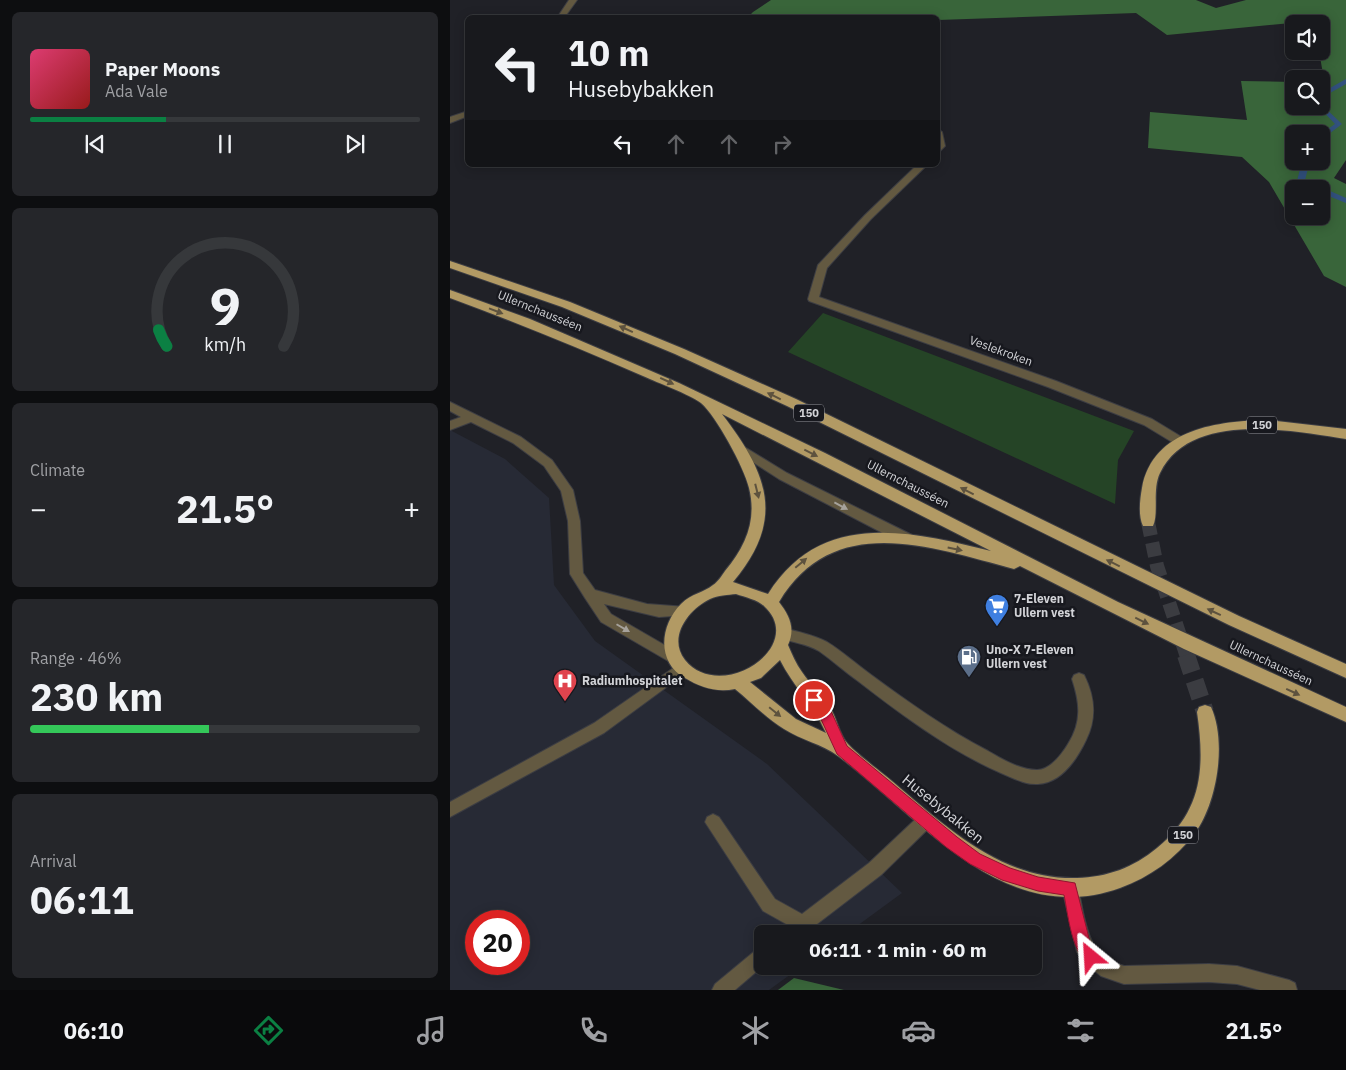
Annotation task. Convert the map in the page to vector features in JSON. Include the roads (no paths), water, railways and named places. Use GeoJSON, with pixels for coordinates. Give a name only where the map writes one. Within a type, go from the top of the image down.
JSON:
{"type":"FeatureCollection","features":[{"type":"Feature","properties":{"kind":"highway","name":"Ullernchausséen"},"geometry":{"type":"LineString","coordinates":[[450,264],[515,285],[605,320],[750,384],[1157,585],[1346,672]]}},
{"type":"Feature","properties":{"kind":"highway","name":"Ullernchausséen"},"geometry":{"type":"LineString","coordinates":[[450,294],[615,359],[704,400],[1148,624],[1346,715]]}},
{"type":"Feature","properties":{"kind":"highway"},"geometry":{"type":"LineString","coordinates":[[704,400],[738,446],[756,487],[759,519],[753,542],[747,553],[718,590]]}},
{"type":"Feature","properties":{"kind":"highway","name":"150"},"geometry":{"type":"LineString","coordinates":[[1148,522],[1147,502],[1153,472],[1161,461],[1181,442],[1194,435],[1232,426],[1301,427],[1346,434]]}},
{"type":"Feature","properties":{"kind":"highway"},"geometry":{"type":"LineString","coordinates":[[771,601],[791,571],[815,552],[859,536],[907,539],[1036,568]]}},
{"type":"Feature","properties":{"kind":"highway"},"geometry":{"type":"LineString","coordinates":[[737,588],[756,592],[771,601],[782,614],[785,630],[783,641],[772,661],[759,672],[737,681],[706,681],[693,676],[678,663],[670,639],[672,629],[682,611],[692,602],[718,590],[737,588]]}},
{"type":"Feature","properties":{"kind":"highway","name":"Husebybakken"},"geometry":{"type":"LineString","coordinates":[[783,641],[795,675],[825,713],[842,750]]}},
{"type":"Feature","properties":{"kind":"highway","name":"Husebybakken"},"geometry":{"type":"LineString","coordinates":[[737,681],[788,722],[842,750],[975,859],[998,871],[1038,884],[1070,888],[1107,883],[1143,869],[1174,845],[1187,830],[1199,812],[1209,783],[1211,760],[1205,712]]}},
{"type":"Feature","properties":{"kind":"street"},"geometry":{"type":"LineString","coordinates":[[562,15],[573,0]]}},
{"type":"Feature","properties":{"kind":"street"},"geometry":{"type":"LineString","coordinates":[[450,120],[465,114]]}},
{"type":"Feature","properties":{"kind":"street","name":"Veslekroken"},"geometry":{"type":"LineString","coordinates":[[920,167],[868,217],[822,267],[813,299],[1060,388],[1148,422],[1181,442]]}},
{"type":"Feature","properties":{"kind":"street"},"geometry":{"type":"LineString","coordinates":[[450,406],[527,447],[559,476],[568,490],[572,505],[573,546],[578,574],[590,594],[606,618],[678,663],[599,728],[450,810]]}},
{"type":"Feature","properties":{"kind":"street"},"geometry":{"type":"LineString","coordinates":[[450,426],[471,416]]}},
{"type":"Feature","properties":{"kind":"street"},"geometry":{"type":"LineString","coordinates":[[738,446],[783,476],[907,539]]}},
{"type":"Feature","properties":{"kind":"street"},"geometry":{"type":"LineString","coordinates":[[590,594],[653,611],[670,613],[682,611]]}},
{"type":"Feature","properties":{"kind":"street"},"geometry":{"type":"LineString","coordinates":[[783,641],[821,646],[902,706],[990,761],[1021,775],[1036,777],[1050,773],[1062,765],[1083,731],[1088,713],[1087,700],[1079,679]]}},
{"type":"Feature","properties":{"kind":"street"},"geometry":{"type":"LineString","coordinates":[[801,925],[875,869],[926,820]]}},
{"type":"Feature","properties":{"kind":"street"},"geometry":{"type":"LineString","coordinates":[[712,822],[769,905],[792,925]]}},
{"type":"Feature","properties":{"kind":"street"},"geometry":{"type":"LineString","coordinates":[[1070,888],[1083,946],[1091,957],[1107,970],[1124,975],[1209,973],[1237,975],[1264,985],[1290,989]]}},
{"type":"Feature","properties":{"kind":"street"},"geometry":{"type":"LineString","coordinates":[[721,990],[754,963]]}},
{"type":"Feature","properties":{"kind":"waterway"},"geometry":{"type":"LineString","coordinates":[[1330,91],[1346,81]]}},
{"type":"Feature","properties":{"kind":"waterway"},"geometry":{"type":"LineString","coordinates":[[1330,115],[1339,124],[1330,131]]}},
{"type":"Feature","properties":{"kind":"waterway"},"geometry":{"type":"LineString","coordinates":[[1301,180],[1304,170]]}},
{"type":"Feature","properties":{"kind":"waterway"},"geometry":{"type":"LineString","coordinates":[[1330,194],[1346,201]]}},
{"type":"Feature","properties":{"kind":"tunnel"},"geometry":{"type":"LineString","coordinates":[[1148,522],[1157,566],[1187,657]]}},
{"type":"Feature","properties":{"kind":"tunnel"},"geometry":{"type":"LineString","coordinates":[[1186,655],[1205,712]]}},
{"type":"Feature","properties":{"kind":"place","name":"7-Eleven Ullern vest"},"geometry":{"type":"Point","coordinates":[997,627]}},
{"type":"Feature","properties":{"kind":"place","name":"Uno-X 7-Eleven Ullern vest"},"geometry":{"type":"Point","coordinates":[969,678]}},
{"type":"Feature","properties":{"kind":"place","name":"Radiumhospitalet"},"geometry":{"type":"Point","coordinates":[565,702]}}]}
